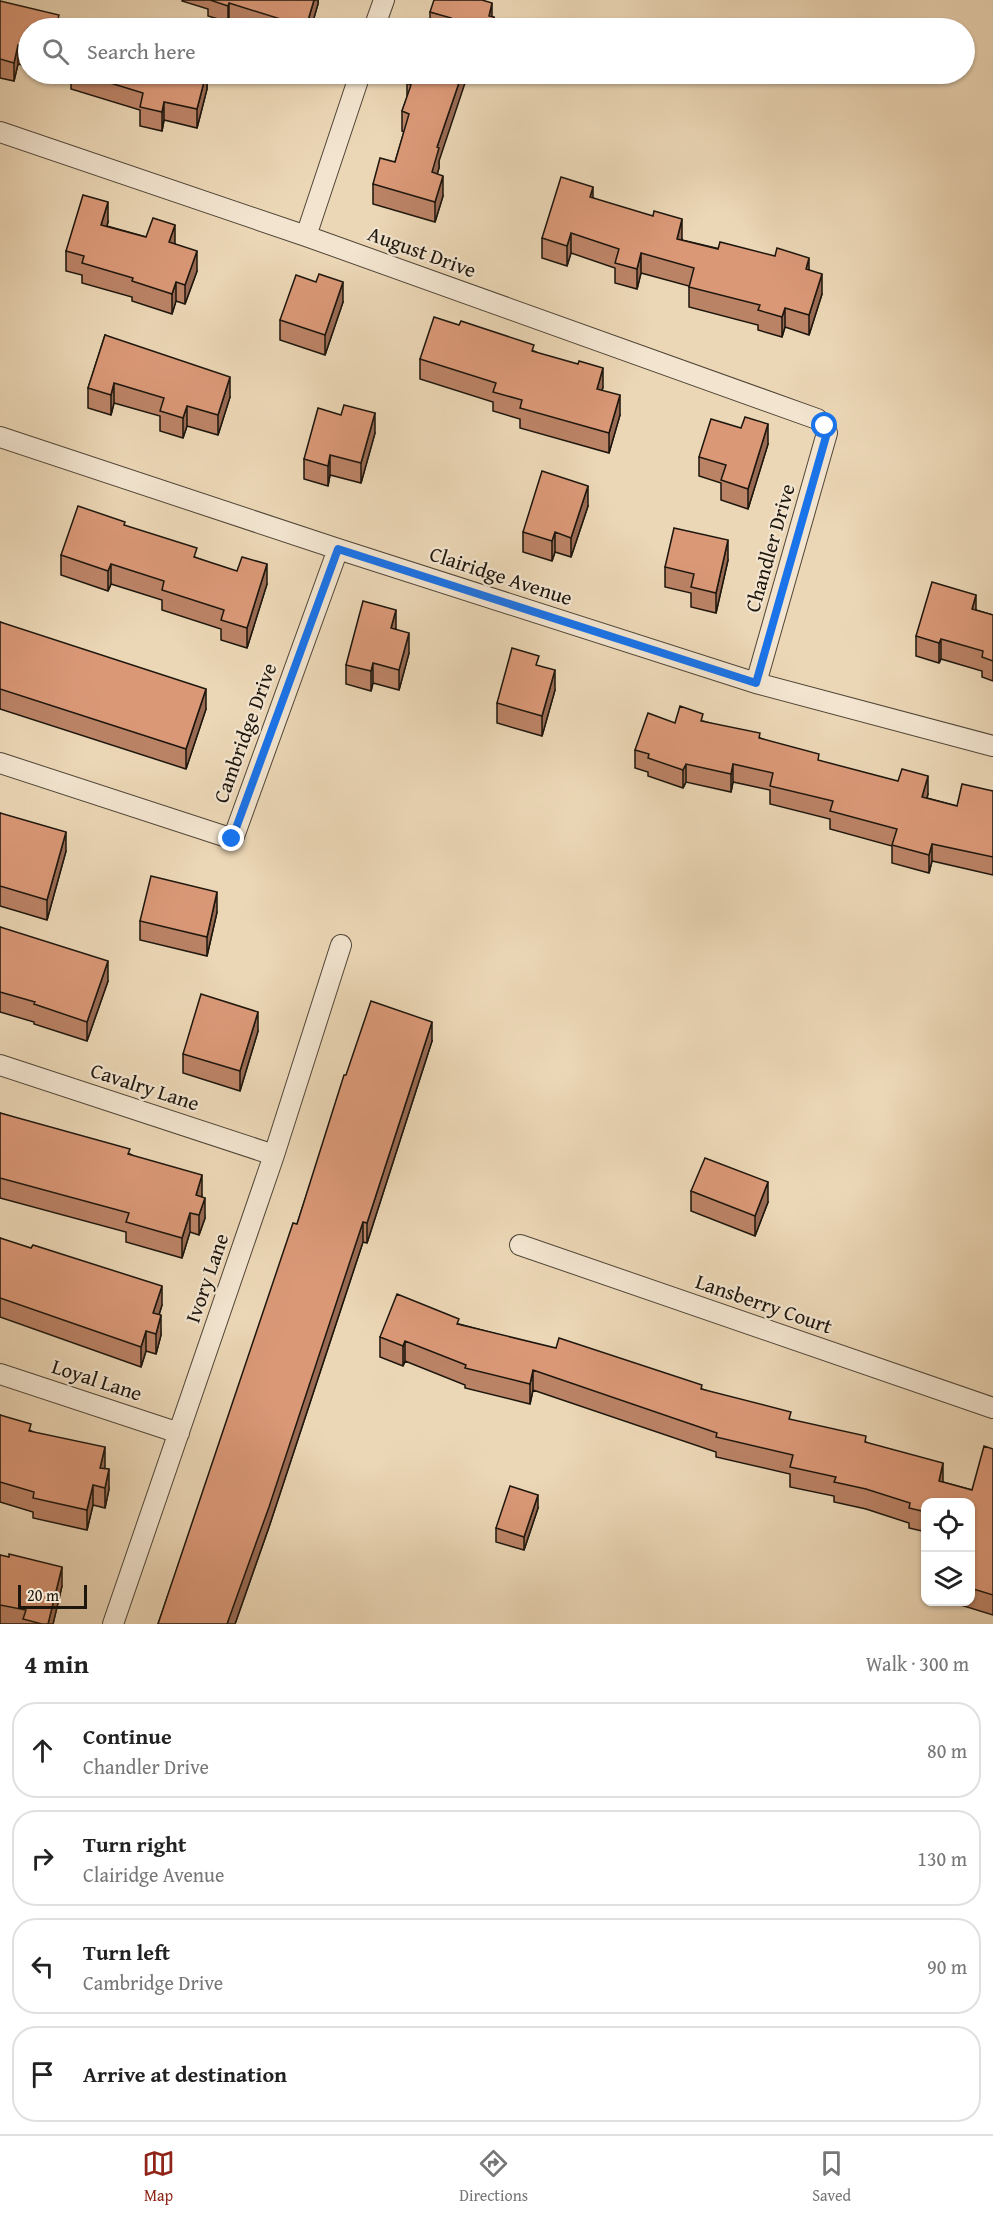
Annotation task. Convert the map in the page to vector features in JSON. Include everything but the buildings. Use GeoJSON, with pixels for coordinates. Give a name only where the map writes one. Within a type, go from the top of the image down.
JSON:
{"type":"FeatureCollection","features":[{"type":"Feature","properties":{"kind":"street"},"geometry":{"type":"LineString","coordinates":[[378,18],[384,0]]}},
{"type":"Feature","properties":{"kind":"street"},"geometry":{"type":"LineString","coordinates":[[306,236],[357,84]]}},
{"type":"Feature","properties":{"kind":"street","name":"August Drive"},"geometry":{"type":"LineString","coordinates":[[0,132],[306,236],[817,419],[825,426]]}},
{"type":"Feature","properties":{"kind":"street","name":"Chandler Drive"},"geometry":{"type":"LineString","coordinates":[[756,683],[827,433],[825,426]]}},
{"type":"Feature","properties":{"kind":"street","name":"Clairidge Avenue"},"geometry":{"type":"LineString","coordinates":[[0,437],[338,549],[756,683],[993,746]]}},
{"type":"Feature","properties":{"kind":"street","name":"Cambridge Drive"},"geometry":{"type":"LineString","coordinates":[[0,763],[232,839],[338,549]]}},
{"type":"Feature","properties":{"kind":"street","name":"Ivory Lane"},"geometry":{"type":"LineString","coordinates":[[112,1624],[274,1155],[341,945]]}},
{"type":"Feature","properties":{"kind":"street","name":"Cavalry Lane"},"geometry":{"type":"LineString","coordinates":[[0,1065],[274,1155]]}},
{"type":"Feature","properties":{"kind":"street","name":"Lansberry Court"},"geometry":{"type":"LineString","coordinates":[[520,1245],[993,1408]]}},
{"type":"Feature","properties":{"kind":"street","name":"Loyal Lane"},"geometry":{"type":"LineString","coordinates":[[0,1374],[179,1433]]}},
{"type":"Feature","properties":{"kind":"route"},"geometry":{"type":"LineString","coordinates":[[232,839],[338,549],[756,683],[827,433],[825,426]]}}]}
